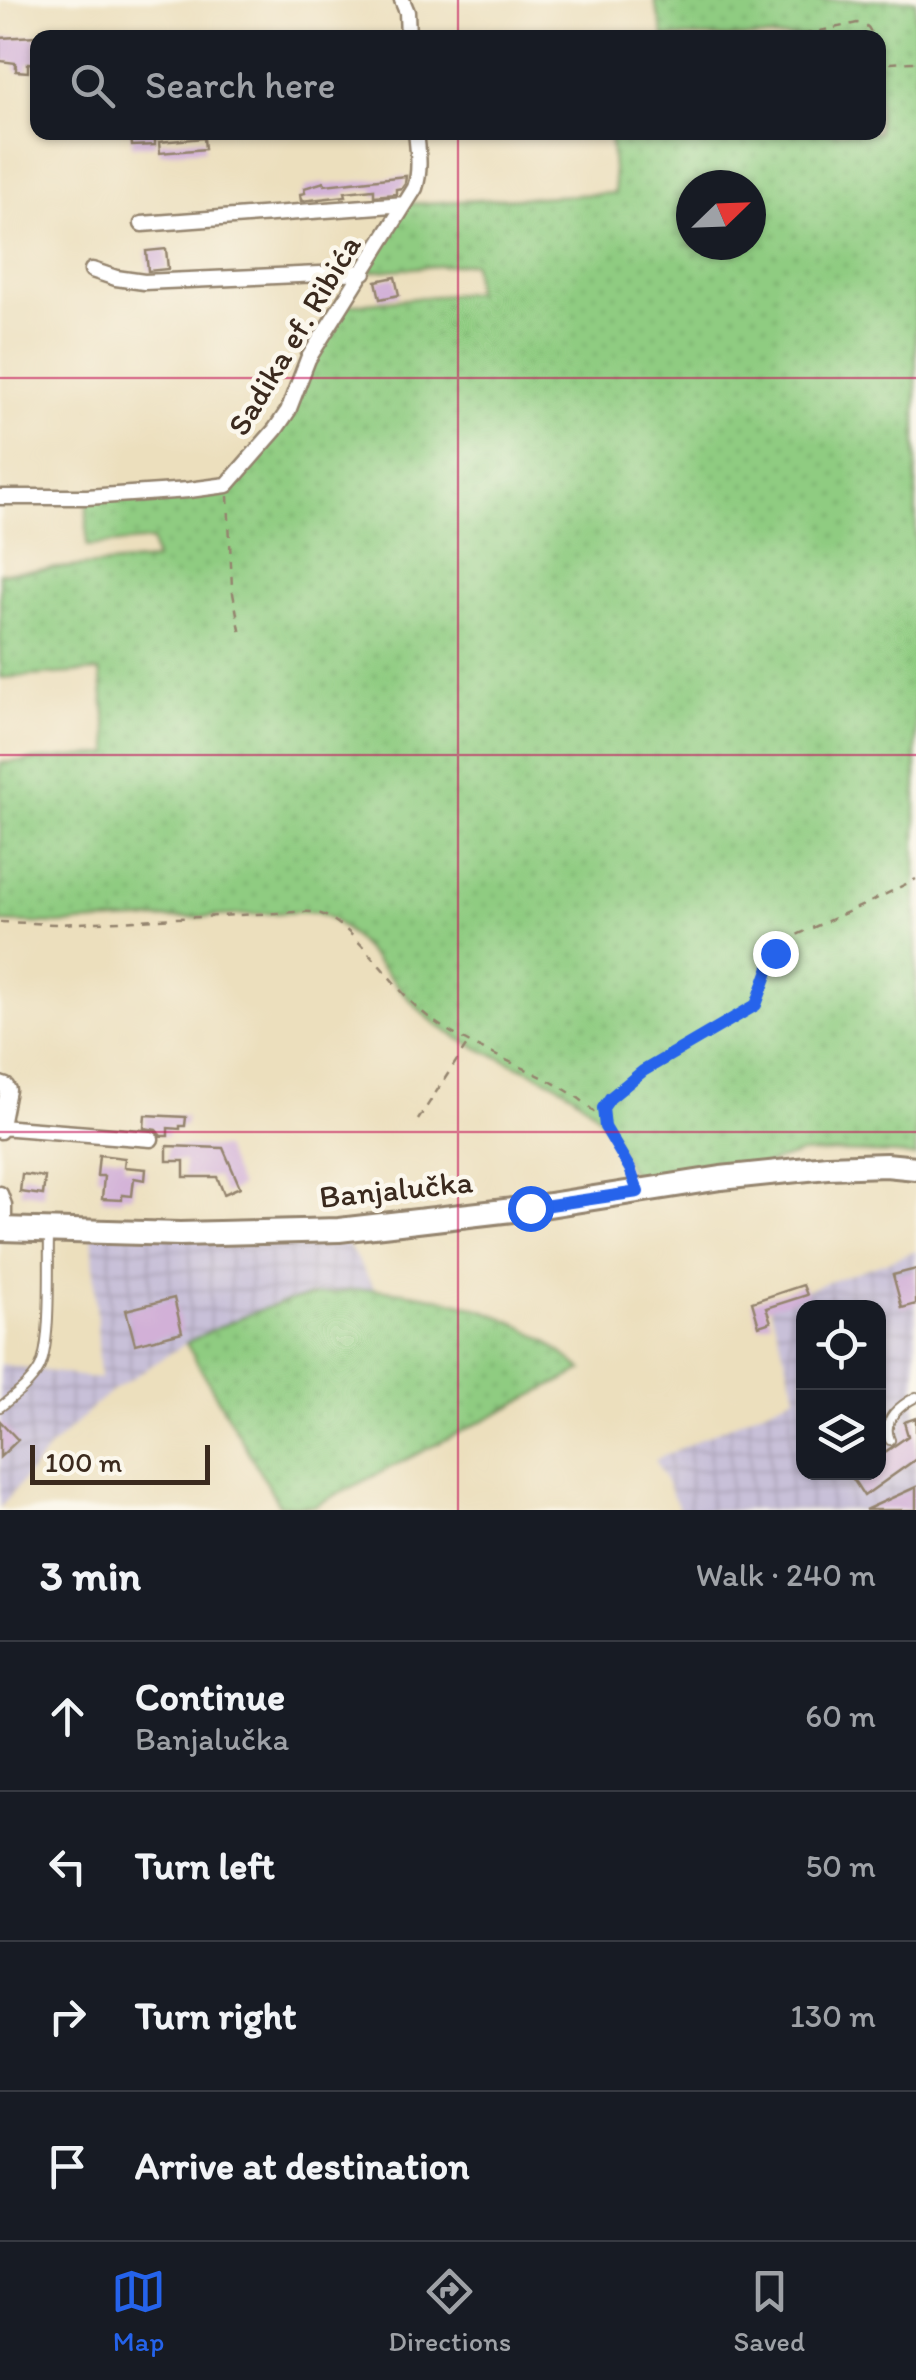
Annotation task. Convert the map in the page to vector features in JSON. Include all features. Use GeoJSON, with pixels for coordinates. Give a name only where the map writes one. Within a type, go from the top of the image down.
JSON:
{"type":"FeatureCollection","features":[{"type":"Feature","properties":{"kind":"main road","name":"Banjalučka"},"geometry":{"type":"LineString","coordinates":[[2,1230],[180,1234],[339,1230],[530,1208],[721,1178],[826,1167],[916,1168]]}},
{"type":"Feature","properties":{"kind":"street"},"geometry":{"type":"LineString","coordinates":[[402,0],[408,30]]}},
{"type":"Feature","properties":{"kind":"street","name":"Sadika ef. Ribića"},"geometry":{"type":"LineString","coordinates":[[227,485],[276,430],[288,411],[308,359],[406,204],[419,178],[417,140]]}},
{"type":"Feature","properties":{"kind":"street"},"geometry":{"type":"LineString","coordinates":[[142,224],[406,204]]}},
{"type":"Feature","properties":{"kind":"street"},"geometry":{"type":"LineString","coordinates":[[92,270],[144,282],[364,272]]}},
{"type":"Feature","properties":{"kind":"street"},"geometry":{"type":"LineString","coordinates":[[0,498],[87,497],[227,485]]}},
{"type":"Feature","properties":{"kind":"street"},"geometry":{"type":"LineString","coordinates":[[0,1084],[8,1090],[0,1129],[151,1139]]}},
{"type":"Feature","properties":{"kind":"street"},"geometry":{"type":"LineString","coordinates":[[0,1194],[4,1206],[2,1230]]}},
{"type":"Feature","properties":{"kind":"lane"},"geometry":{"type":"LineString","coordinates":[[1,1408],[31,1381],[42,1364],[49,1231]]}},
{"type":"Feature","properties":{"kind":"lane"},"geometry":{"type":"LineString","coordinates":[[890,1440],[886,1431],[888,1421],[904,1403],[916,1397]]}},
{"type":"Feature","properties":{"kind":"path"},"geometry":{"type":"LineString","coordinates":[[825,30],[864,23],[870,30]]}},
{"type":"Feature","properties":{"kind":"path"},"geometry":{"type":"LineString","coordinates":[[886,61],[916,62]]}},
{"type":"Feature","properties":{"kind":"path"},"geometry":{"type":"LineString","coordinates":[[227,485],[232,588],[241,635]]}},
{"type":"Feature","properties":{"kind":"path"},"geometry":{"type":"LineString","coordinates":[[605,1127],[603,1108],[643,1071],[756,1005],[775,953],[792,936],[916,878]]}},
{"type":"Feature","properties":{"kind":"path"},"geometry":{"type":"LineString","coordinates":[[0,922],[58,924],[318,912],[350,934],[436,1024],[582,1101],[605,1127],[630,1169],[638,1192]]}},
{"type":"Feature","properties":{"kind":"path"},"geometry":{"type":"LineString","coordinates":[[418,1120],[468,1042]]}},
{"type":"Feature","properties":{"kind":"shaded area"},"geometry":{"type":"Polygon","coordinates":[[[339,1230],[375,1289],[314,1294],[274,1304],[186,1343],[105,1396],[51,1447],[0,1508],[0,1364],[100,1379],[92,1233],[339,1230]]]}},
{"type":"Feature","properties":{"kind":"shaded area"},"geometry":{"type":"Polygon","coordinates":[[[916,1251],[916,1510],[677,1510],[655,1460],[796,1395],[769,1303],[916,1251]]]}},
{"type":"Feature","properties":{"kind":"green space"},"geometry":{"type":"Polygon","coordinates":[[[654,0],[916,0],[916,1157],[839,1152],[799,1154],[721,1178],[638,1192],[620,1149],[593,1111],[556,1084],[470,1044],[431,1020],[348,932],[321,914],[58,924],[0,922],[0,763],[110,754],[100,671],[0,678],[0,573],[155,560],[152,540],[87,546],[87,497],[224,486],[275,430],[339,306],[475,292],[473,263],[364,272],[405,204],[615,193],[611,140],[886,140],[886,30],[662,30],[654,0]]]}},
{"type":"Feature","properties":{"kind":"green space"},"geometry":{"type":"Polygon","coordinates":[[[375,1289],[442,1299],[507,1319],[546,1341],[583,1370],[314,1506],[279,1505],[186,1343],[277,1304],[375,1289]]]}},
{"type":"Feature","properties":{"kind":"building"},"geometry":{"type":"Polygon","coordinates":[[[30,36],[28,72],[16,71],[16,63],[0,61],[0,38],[30,36]]]}},
{"type":"Feature","properties":{"kind":"building"},"geometry":{"type":"Polygon","coordinates":[[[132,140],[155,140],[155,145],[132,146],[132,140]]]}},
{"type":"Feature","properties":{"kind":"building"},"geometry":{"type":"Polygon","coordinates":[[[204,140],[205,149],[160,153],[159,142],[204,140]]]}},
{"type":"Feature","properties":{"kind":"building"},"geometry":{"type":"Polygon","coordinates":[[[406,176],[405,184],[396,189],[396,194],[374,196],[374,189],[301,201],[304,188],[324,182],[325,185],[406,176]]]}},
{"type":"Feature","properties":{"kind":"building"},"geometry":{"type":"Polygon","coordinates":[[[166,249],[168,269],[148,271],[146,251],[166,249]]]}},
{"type":"Feature","properties":{"kind":"building"},"geometry":{"type":"Polygon","coordinates":[[[395,277],[399,295],[380,299],[376,281],[395,277]]]}},
{"type":"Feature","properties":{"kind":"building"},"geometry":{"type":"Polygon","coordinates":[[[145,1115],[186,1117],[185,1126],[168,1128],[168,1136],[161,1136],[156,1130],[144,1128],[145,1115]]]}},
{"type":"Feature","properties":{"kind":"building"},"geometry":{"type":"Polygon","coordinates":[[[167,1146],[223,1148],[240,1187],[224,1194],[217,1177],[184,1177],[184,1161],[167,1161],[167,1146]]]}},
{"type":"Feature","properties":{"kind":"building"},"geometry":{"type":"Polygon","coordinates":[[[99,1155],[125,1158],[124,1167],[146,1169],[145,1180],[134,1178],[132,1196],[102,1199],[104,1176],[97,1176],[99,1155]]]}},
{"type":"Feature","properties":{"kind":"building"},"geometry":{"type":"Polygon","coordinates":[[[22,1174],[45,1177],[43,1195],[20,1192],[22,1174]]]}},
{"type":"Feature","properties":{"kind":"building"},"geometry":{"type":"Polygon","coordinates":[[[916,1269],[916,1304],[902,1308],[893,1275],[916,1269]]]}},
{"type":"Feature","properties":{"kind":"building"},"geometry":{"type":"Polygon","coordinates":[[[803,1285],[807,1295],[766,1308],[771,1322],[759,1326],[752,1302],[803,1285]]]}},
{"type":"Feature","properties":{"kind":"building"},"geometry":{"type":"Polygon","coordinates":[[[174,1298],[182,1332],[135,1344],[126,1310],[174,1298]]]}},
{"type":"Feature","properties":{"kind":"building"},"geometry":{"type":"Polygon","coordinates":[[[916,1418],[916,1459],[864,1496],[854,1480],[886,1480],[886,1451],[908,1436],[904,1422],[916,1418]]]}},
{"type":"Feature","properties":{"kind":"building"},"geometry":{"type":"Polygon","coordinates":[[[0,1421],[18,1440],[0,1457],[0,1421]]]}},
{"type":"Feature","properties":{"kind":"building"},"geometry":{"type":"Polygon","coordinates":[[[916,1487],[916,1510],[865,1510],[916,1487]]]}},
{"type":"Feature","properties":{"kind":"route"},"geometry":{"type":"LineString","coordinates":[[530,1208],[638,1192],[630,1169],[605,1127],[603,1108],[643,1071],[756,1005],[775,953]]}}]}
